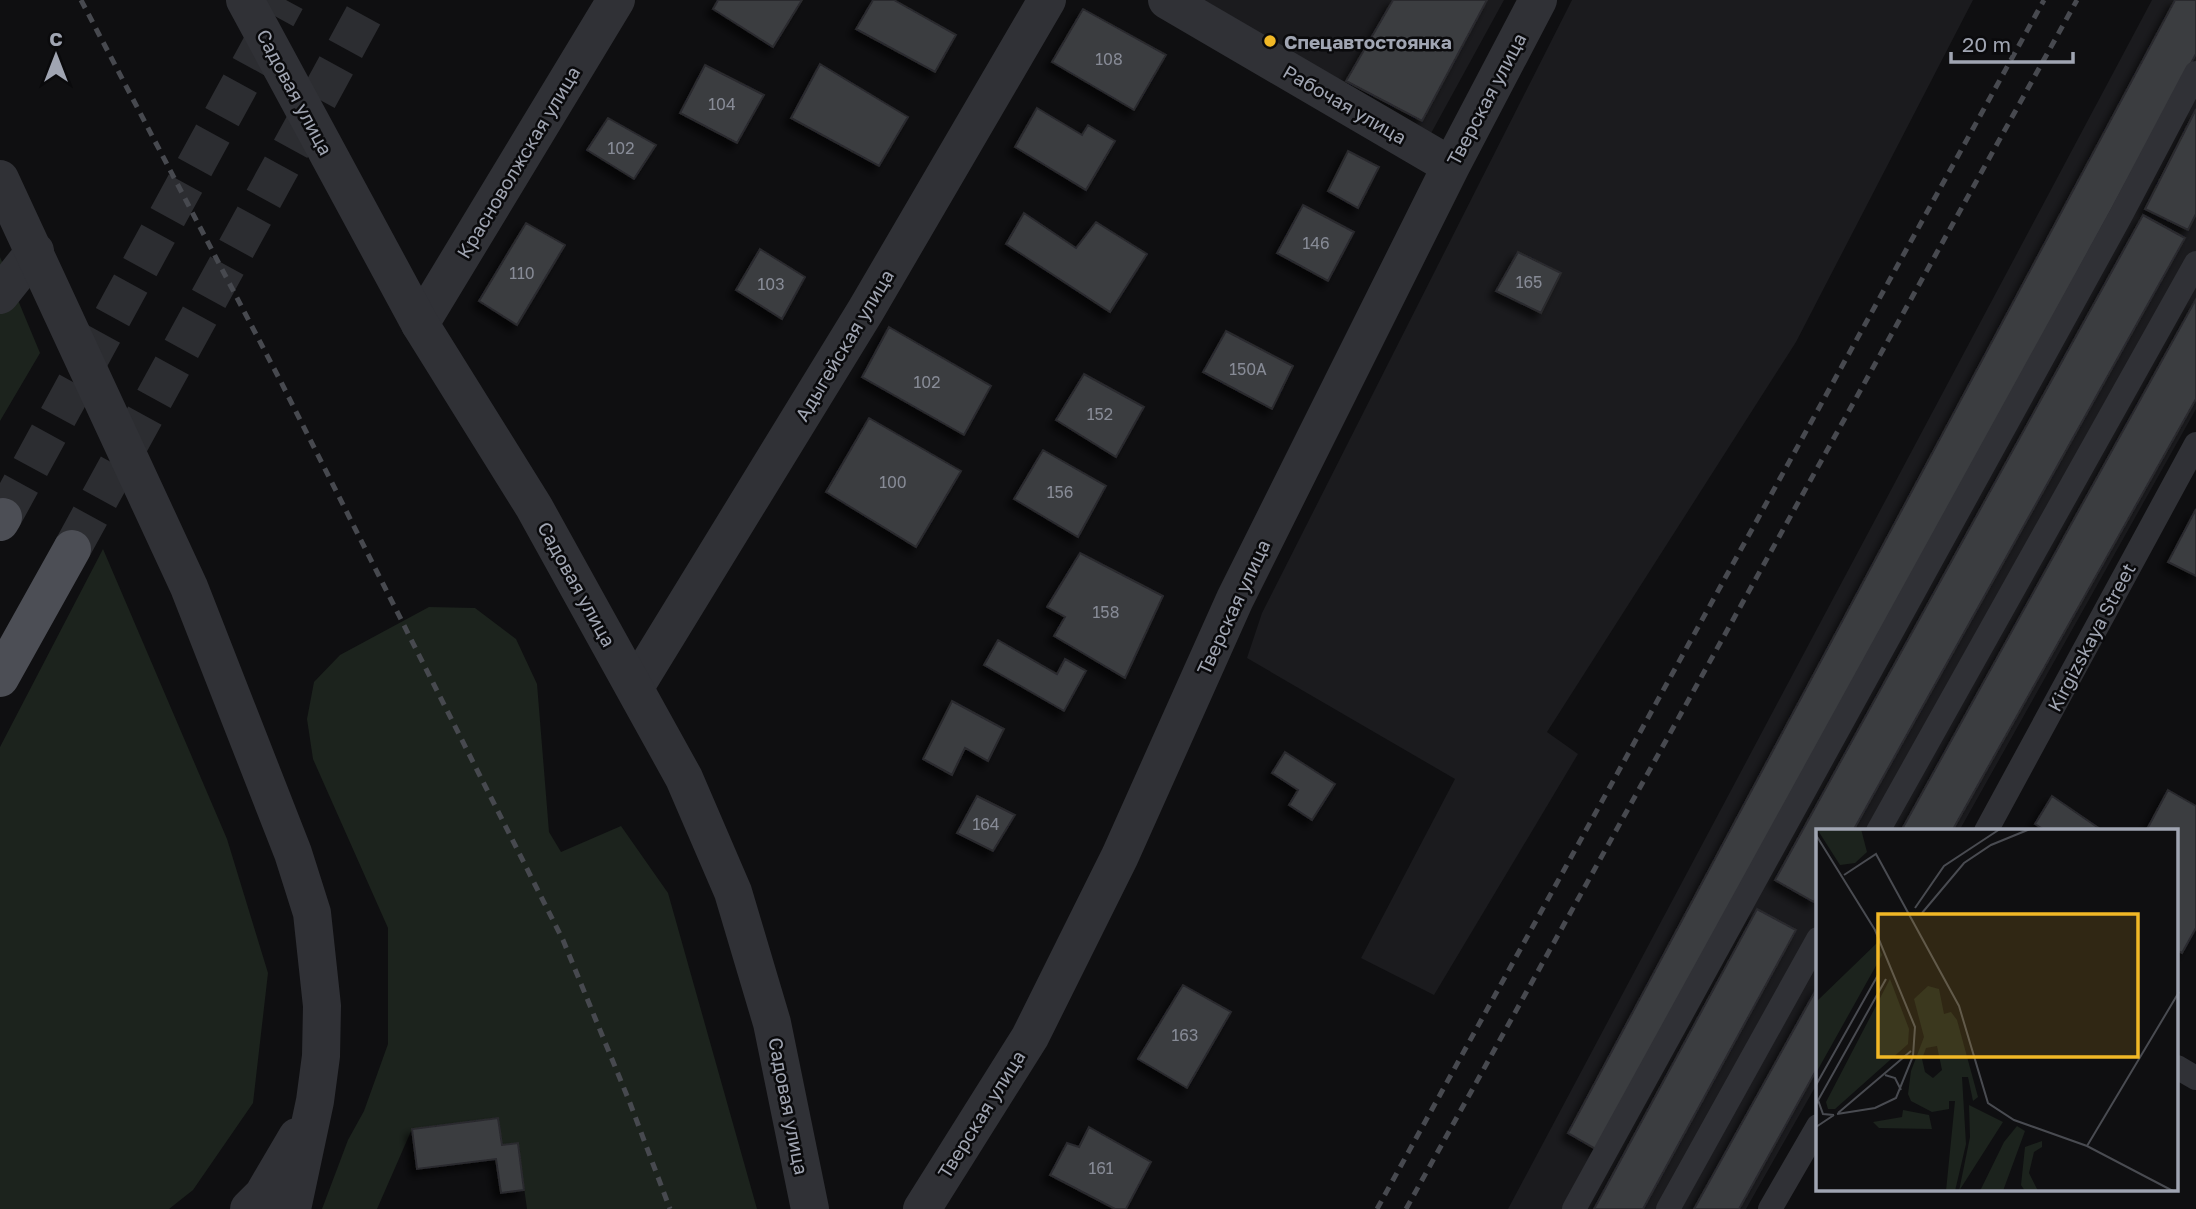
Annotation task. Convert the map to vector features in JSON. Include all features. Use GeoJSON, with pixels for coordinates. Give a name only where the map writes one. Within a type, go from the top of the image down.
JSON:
{"type":"FeatureCollection","features":[{"type":"Feature","properties":{"kind":"main road"},"geometry":{"type":"LineString","coordinates":[[0,678],[72,549]]}},
{"type":"Feature","properties":{"kind":"street","name":"Садовая улица"},"geometry":{"type":"LineString","coordinates":[[246,0],[420,324],[534,507],[684,778],[733,892],[772,1023],[810,1209]]}},
{"type":"Feature","properties":{"kind":"street","name":"Красноволжская улица"},"geometry":{"type":"LineString","coordinates":[[420,324],[616,0]]}},
{"type":"Feature","properties":{"kind":"street","name":"Адыгейская улица"},"geometry":{"type":"LineString","coordinates":[[635,687],[866,310],[1047,0]]}},
{"type":"Feature","properties":{"kind":"street","name":"Рабочая улица"},"geometry":{"type":"LineString","coordinates":[[1167,0],[1451,166]]}},
{"type":"Feature","properties":{"kind":"street","name":"Тверская улица"},"geometry":{"type":"LineString","coordinates":[[922,1209],[1030,1038],[1120,856],[1235,599],[1451,166],[1538,0]]}},
{"type":"Feature","properties":{"kind":"street"},"geometry":{"type":"LineString","coordinates":[[0,179],[184,576],[293,853],[312,913],[318,956],[321,1056],[315,1101],[292,1209]]}},
{"type":"Feature","properties":{"kind":"street"},"geometry":{"type":"LineString","coordinates":[[0,295],[35,251]]}},
{"type":"Feature","properties":{"kind":"street"},"geometry":{"type":"LineString","coordinates":[[249,1209],[263,1195],[286,1158],[315,1101]]}},
{"type":"Feature","properties":{"kind":"lane"},"geometry":{"type":"LineString","coordinates":[[1574,1209],[2120,218],[2196,73]]}},
{"type":"Feature","properties":{"kind":"lane"},"geometry":{"type":"LineString","coordinates":[[1879,829],[2196,263]]}},
{"type":"Feature","properties":{"kind":"lane","name":"Kirgizskaya Street"},"geometry":{"type":"LineString","coordinates":[[1987,829],[2196,444]]}},
{"type":"Feature","properties":{"kind":"lane"},"geometry":{"type":"LineString","coordinates":[[1668,1209],[1816,943]]}},
{"type":"Feature","properties":{"kind":"lane"},"geometry":{"type":"LineString","coordinates":[[2178,1068],[2196,1078]]}},
{"type":"Feature","properties":{"kind":"lane"},"geometry":{"type":"LineString","coordinates":[[1770,1209],[1816,1129]]}},
{"type":"Feature","properties":{"kind":"shaded area"},"geometry":{"type":"Polygon","coordinates":[[[1194,0],[1504,0],[1429,137],[1194,0]]]}},
{"type":"Feature","properties":{"kind":"shaded area"},"geometry":{"type":"Polygon","coordinates":[[[1572,0],[1973,0],[1796,342],[1547,732],[1578,754],[1434,995],[1361,958],[1455,779],[1247,658],[1262,613],[1572,0]]]}},
{"type":"Feature","properties":{"kind":"shaded area"},"geometry":{"type":"Polygon","coordinates":[[[2152,0],[2196,0],[2196,409],[1960,829],[1816,829],[1816,1086],[1746,1209],[1508,1209],[2152,0]]]}},
{"type":"Feature","properties":{"kind":"shaded area"},"geometry":{"type":"Polygon","coordinates":[[[0,257],[40,353],[0,421],[0,257]]]}},
{"type":"Feature","properties":{"kind":"shaded area"},"geometry":{"type":"Polygon","coordinates":[[[103,549],[227,839],[268,973],[253,1103],[193,1190],[169,1209],[0,1209],[0,747],[103,549]]]}},
{"type":"Feature","properties":{"kind":"shaded area"},"geometry":{"type":"Polygon","coordinates":[[[429,607],[475,608],[516,639],[537,684],[549,832],[561,852],[621,826],[668,893],[757,1209],[527,1209],[518,1144],[502,1145],[498,1118],[412,1129],[377,1209],[322,1209],[348,1140],[364,1111],[388,1044],[388,928],[313,759],[307,719],[314,682],[340,655],[429,607]]]}},
{"type":"Feature","properties":{"kind":"building"},"geometry":{"type":"Polygon","coordinates":[[[718,0],[802,0],[773,47],[713,9],[718,0]]]}},
{"type":"Feature","properties":{"kind":"building"},"geometry":{"type":"Polygon","coordinates":[[[873,0],[894,0],[956,35],[935,72],[856,29],[873,0]]]}},
{"type":"Feature","properties":{"kind":"building"},"geometry":{"type":"Polygon","coordinates":[[[1393,0],[1487,0],[1422,121],[1346,81],[1393,0]]]}},
{"type":"Feature","properties":{"kind":"building"},"geometry":{"type":"Polygon","coordinates":[[[2175,0],[2196,0],[2196,54],[1601,1152],[1568,1133],[2175,0]]]}},
{"type":"Feature","properties":{"kind":"building"},"geometry":{"type":"Polygon","coordinates":[[[1083,9],[1166,55],[1134,110],[1052,62],[1083,9]]]}},
{"type":"Feature","properties":{"kind":"building"},"geometry":{"type":"Polygon","coordinates":[[[820,64],[908,117],[879,166],[791,118],[820,64]]]}},
{"type":"Feature","properties":{"kind":"building"},"geometry":{"type":"Polygon","coordinates":[[[705,65],[764,95],[737,143],[680,113],[705,65]]]}},
{"type":"Feature","properties":{"kind":"building"},"geometry":{"type":"Polygon","coordinates":[[[1037,108],[1082,135],[1088,125],[1115,141],[1086,190],[1015,147],[1037,108]]]}},
{"type":"Feature","properties":{"kind":"building"},"geometry":{"type":"Polygon","coordinates":[[[2196,109],[2196,214],[2188,230],[2145,209],[2196,109]]]}},
{"type":"Feature","properties":{"kind":"building"},"geometry":{"type":"Polygon","coordinates":[[[608,118],[656,145],[634,179],[587,150],[608,118]]]}},
{"type":"Feature","properties":{"kind":"building"},"geometry":{"type":"Polygon","coordinates":[[[1348,151],[1379,167],[1358,208],[1328,191],[1348,151]]]}},
{"type":"Feature","properties":{"kind":"building"},"geometry":{"type":"Polygon","coordinates":[[[1303,205],[1354,232],[1328,281],[1277,253],[1303,205]]]}},
{"type":"Feature","properties":{"kind":"building"},"geometry":{"type":"Polygon","coordinates":[[[1024,213],[1076,248],[1096,222],[1147,254],[1110,312],[1006,244],[1024,213]]]}},
{"type":"Feature","properties":{"kind":"building"},"geometry":{"type":"Polygon","coordinates":[[[2143,215],[2185,238],[1854,829],[1816,829],[1814,902],[1775,880],[2143,215]]]}},
{"type":"Feature","properties":{"kind":"building"},"geometry":{"type":"Polygon","coordinates":[[[526,223],[565,245],[517,325],[479,301],[526,223]]]}},
{"type":"Feature","properties":{"kind":"building"},"geometry":{"type":"Polygon","coordinates":[[[760,249],[805,277],[782,319],[736,290],[760,249]]]}},
{"type":"Feature","properties":{"kind":"building"},"geometry":{"type":"Polygon","coordinates":[[[1518,252],[1561,273],[1541,313],[1496,291],[1518,252]]]}},
{"type":"Feature","properties":{"kind":"building"},"geometry":{"type":"Polygon","coordinates":[[[2196,299],[2196,399],[1953,829],[1902,829],[2196,299]]]}},
{"type":"Feature","properties":{"kind":"building"},"geometry":{"type":"Polygon","coordinates":[[[889,327],[991,386],[964,435],[862,377],[889,327]]]}},
{"type":"Feature","properties":{"kind":"building"},"geometry":{"type":"Polygon","coordinates":[[[1226,331],[1293,366],[1272,409],[1203,372],[1226,331]]]}},
{"type":"Feature","properties":{"kind":"building"},"geometry":{"type":"Polygon","coordinates":[[[1084,374],[1144,407],[1116,457],[1056,420],[1084,374]]]}},
{"type":"Feature","properties":{"kind":"building"},"geometry":{"type":"Polygon","coordinates":[[[869,418],[961,471],[916,547],[826,492],[869,418]]]}},
{"type":"Feature","properties":{"kind":"building"},"geometry":{"type":"Polygon","coordinates":[[[1043,450],[1106,486],[1078,537],[1014,499],[1043,450]]]}},
{"type":"Feature","properties":{"kind":"building"},"geometry":{"type":"Polygon","coordinates":[[[2196,509],[2196,576],[2168,562],[2196,509]]]}},
{"type":"Feature","properties":{"kind":"building"},"geometry":{"type":"Polygon","coordinates":[[[1080,553],[1163,596],[1125,678],[1054,636],[1065,617],[1047,607],[1080,553]]]}},
{"type":"Feature","properties":{"kind":"building"},"geometry":{"type":"Polygon","coordinates":[[[998,640],[1057,674],[1065,659],[1086,671],[1064,711],[984,665],[998,640]]]}},
{"type":"Feature","properties":{"kind":"building"},"geometry":{"type":"Polygon","coordinates":[[[952,701],[1004,729],[988,761],[965,748],[952,775],[923,759],[952,701]]]}},
{"type":"Feature","properties":{"kind":"building"},"geometry":{"type":"Polygon","coordinates":[[[1285,752],[1335,784],[1312,820],[1289,805],[1298,790],[1272,773],[1285,752]]]}},
{"type":"Feature","properties":{"kind":"building"},"geometry":{"type":"Polygon","coordinates":[[[2168,790],[2196,806],[2196,928],[2182,953],[2178,951],[2178,829],[2147,829],[2168,790]]]}},
{"type":"Feature","properties":{"kind":"building"},"geometry":{"type":"Polygon","coordinates":[[[977,796],[1015,815],[993,851],[957,833],[977,796]]]}},
{"type":"Feature","properties":{"kind":"building"},"geometry":{"type":"Polygon","coordinates":[[[2052,796],[2100,829],[2043,829],[2035,824],[2052,796]]]}},
{"type":"Feature","properties":{"kind":"building"},"geometry":{"type":"Polygon","coordinates":[[[1757,909],[1796,930],[1643,1209],[1594,1209],[1757,909]]]}},
{"type":"Feature","properties":{"kind":"building"},"geometry":{"type":"Polygon","coordinates":[[[1183,985],[1231,1012],[1187,1088],[1138,1059],[1183,985]]]}},
{"type":"Feature","properties":{"kind":"building"},"geometry":{"type":"Polygon","coordinates":[[[1816,990],[1816,1071],[1739,1209],[1694,1209],[1816,990]]]}},
{"type":"Feature","properties":{"kind":"building"},"geometry":{"type":"Polygon","coordinates":[[[498,1118],[502,1145],[518,1143],[524,1190],[501,1193],[496,1159],[417,1169],[412,1129],[498,1118]]]}},
{"type":"Feature","properties":{"kind":"building"},"geometry":{"type":"Polygon","coordinates":[[[1089,1127],[1151,1162],[1126,1209],[1115,1209],[1050,1175],[1067,1143],[1079,1147],[1089,1127]]]}},
{"type":"Feature","properties":{"kind":"tunnel"},"geometry":{"type":"LineString","coordinates":[[3,517],[286,0]]}},
{"type":"Feature","properties":{"kind":"tunnel"},"geometry":{"type":"LineString","coordinates":[[72,549],[372,0]]}},
{"type":"Feature","properties":{"kind":"railway"},"geometry":{"type":"LineString","coordinates":[[81,0],[280,380],[563,940],[670,1209]]}},
{"type":"Feature","properties":{"kind":"railway"},"geometry":{"type":"LineString","coordinates":[[1377,1209],[2044,0]]}},
{"type":"Feature","properties":{"kind":"railway"},"geometry":{"type":"LineString","coordinates":[[1406,1209],[2077,0]]}},
{"type":"Feature","properties":{"kind":"place","name":"Спецавтостоянка"},"geometry":{"type":"Point","coordinates":[1270,41]}}]}
